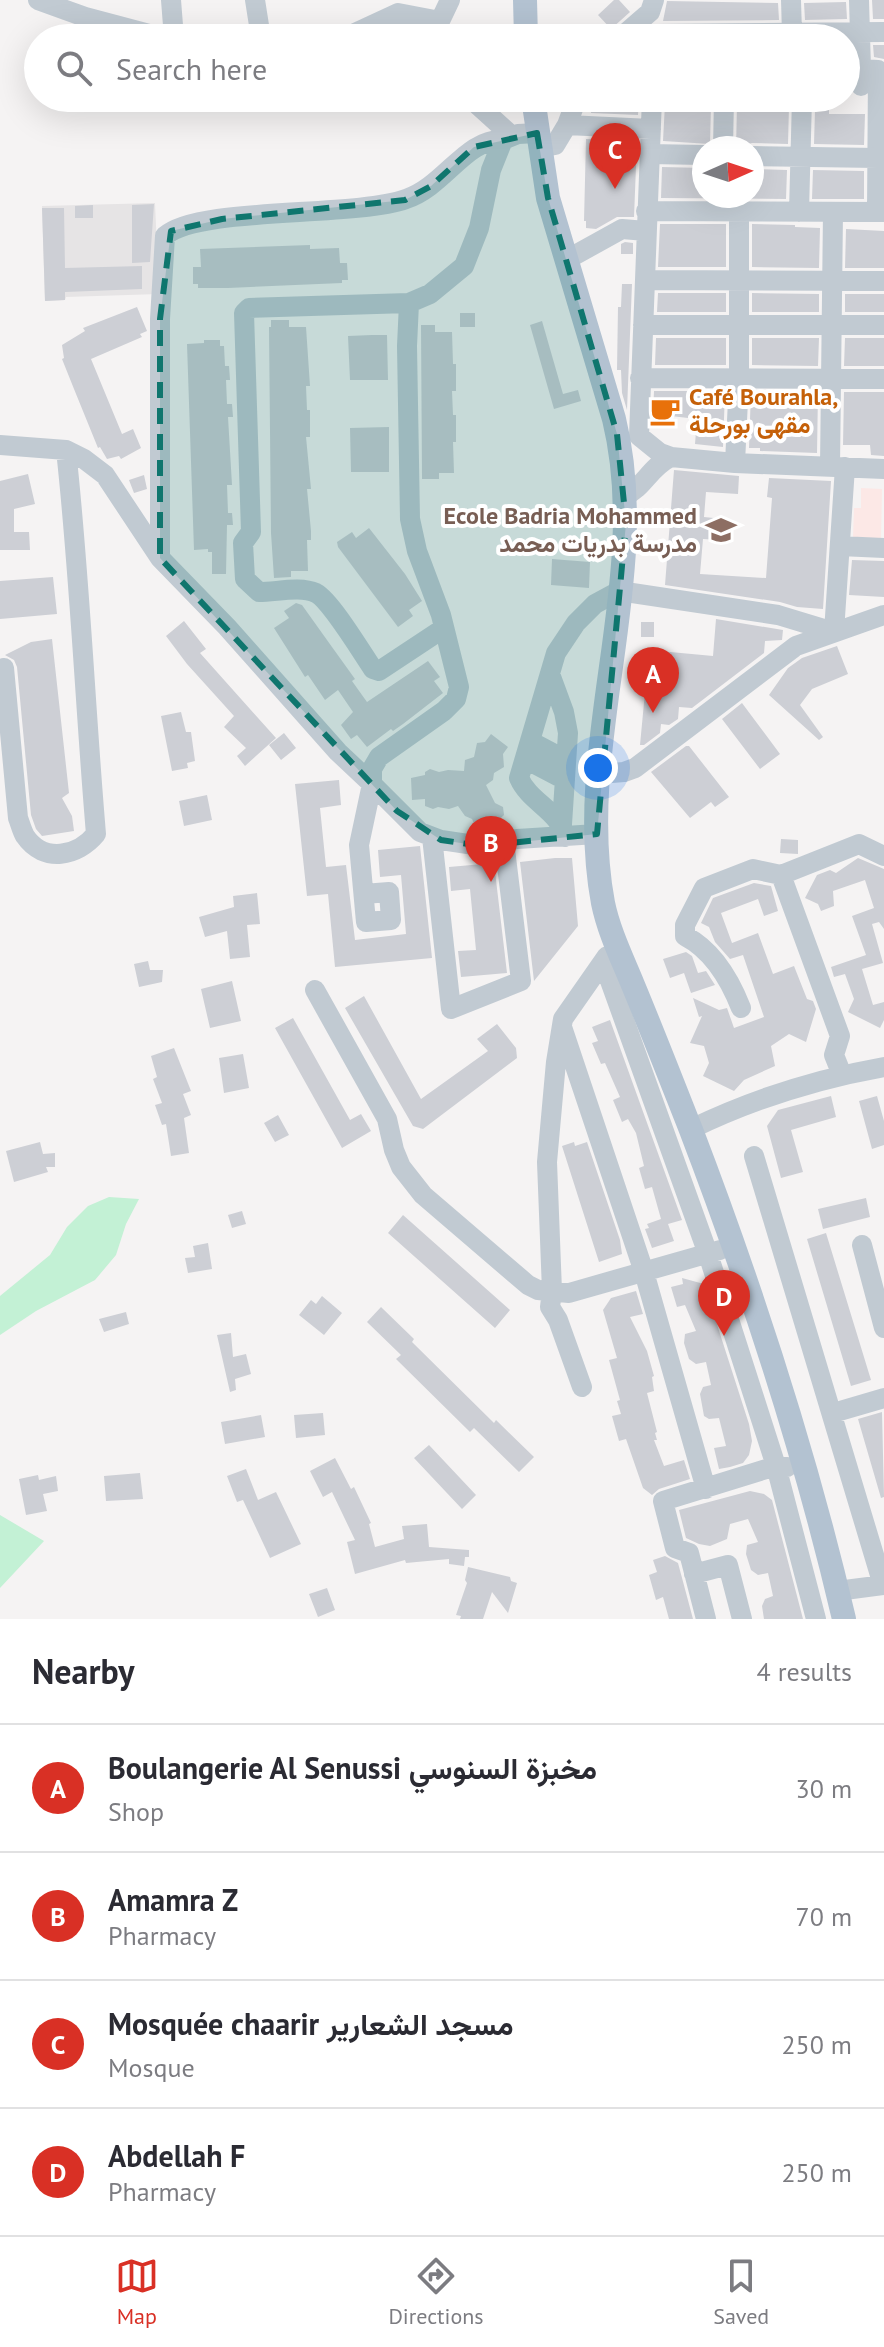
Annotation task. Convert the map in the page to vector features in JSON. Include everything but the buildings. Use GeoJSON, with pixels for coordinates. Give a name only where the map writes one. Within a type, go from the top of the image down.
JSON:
{"type":"FeatureCollection","features":[{"type":"Feature","properties":{"kind":"main road"},"geometry":{"type":"LineString","coordinates":[[525,0],[526,24]]}},
{"type":"Feature","properties":{"kind":"main road"},"geometry":{"type":"LineString","coordinates":[[535,112],[548,198],[566,260],[628,435],[619,591],[595,811],[603,904],[614,942],[691,1129],[734,1246],[804,1469],[844,1619]]}},
{"type":"Feature","properties":{"kind":"street"},"geometry":{"type":"LineString","coordinates":[[38,0],[111,24]]}},
{"type":"Feature","properties":{"kind":"street"},"geometry":{"type":"LineString","coordinates":[[171,0],[173,24]]}},
{"type":"Feature","properties":{"kind":"street"},"geometry":{"type":"LineString","coordinates":[[255,0],[259,24]]}},
{"type":"Feature","properties":{"kind":"street"},"geometry":{"type":"LineString","coordinates":[[442,24],[450,0]]}},
{"type":"Feature","properties":{"kind":"street"},"geometry":{"type":"LineString","coordinates":[[791,0],[792,24]]}},
{"type":"Feature","properties":{"kind":"street"},"geometry":{"type":"LineString","coordinates":[[859,0],[860,24]]}},
{"type":"Feature","properties":{"kind":"street"},"geometry":{"type":"LineString","coordinates":[[634,24],[652,6]]}},
{"type":"Feature","properties":{"kind":"street"},"geometry":{"type":"LineString","coordinates":[[374,24],[398,13],[408,13],[429,24]]}},
{"type":"Feature","properties":{"kind":"street"},"geometry":{"type":"LineString","coordinates":[[752,208],[799,212],[881,212],[879,146],[860,32],[884,32]]}},
{"type":"Feature","properties":{"kind":"street"},"geometry":{"type":"LineString","coordinates":[[483,112],[507,138]]}},
{"type":"Feature","properties":{"kind":"street"},"geometry":{"type":"LineString","coordinates":[[572,112],[555,145],[538,140],[507,138],[484,142],[474,147],[431,186],[405,200],[347,210],[222,219],[180,228],[165,236],[153,536],[160,558],[227,627],[338,752],[352,762],[420,832],[481,846],[563,830],[597,834]]}},
{"type":"Feature","properties":{"kind":"street"},"geometry":{"type":"LineString","coordinates":[[652,112],[640,378],[628,435],[671,457],[884,469]]}},
{"type":"Feature","properties":{"kind":"street"},"geometry":{"type":"LineString","coordinates":[[723,136],[724,112]]}},
{"type":"Feature","properties":{"kind":"street"},"geometry":{"type":"LineString","coordinates":[[799,212],[802,112]]}},
{"type":"Feature","properties":{"kind":"street"},"geometry":{"type":"LineString","coordinates":[[567,125],[651,129]]}},
{"type":"Feature","properties":{"kind":"street"},"geometry":{"type":"LineString","coordinates":[[444,628],[379,671],[373,669],[318,594],[304,590],[259,592],[245,579],[243,543],[251,532],[244,313],[249,308],[409,303],[430,294],[464,266],[479,228],[494,162],[507,138]]}},
{"type":"Feature","properties":{"kind":"street"},"geometry":{"type":"LineString","coordinates":[[764,156],[800,157],[879,146]]}},
{"type":"Feature","properties":{"kind":"street"},"geometry":{"type":"LineString","coordinates":[[649,154],[692,155]]}},
{"type":"Feature","properties":{"kind":"street"},"geometry":{"type":"LineString","coordinates":[[566,260],[622,229],[646,221],[717,208]]}},
{"type":"Feature","properties":{"kind":"street"},"geometry":{"type":"LineString","coordinates":[[728,208],[739,281],[735,463]]}},
{"type":"Feature","properties":{"kind":"street"},"geometry":{"type":"LineString","coordinates":[[833,212],[832,379],[840,546],[834,632]]}},
{"type":"Feature","properties":{"kind":"street"},"geometry":{"type":"LineString","coordinates":[[645,280],[884,281]]}},
{"type":"Feature","properties":{"kind":"street"},"geometry":{"type":"LineString","coordinates":[[364,894],[359,845],[372,784],[372,769],[379,757],[444,711],[456,699],[459,687],[410,519],[409,303]]}},
{"type":"Feature","properties":{"kind":"street"},"geometry":{"type":"LineString","coordinates":[[643,325],[884,325]]}},
{"type":"Feature","properties":{"kind":"street"},"geometry":{"type":"LineString","coordinates":[[640,378],[884,379]]}},
{"type":"Feature","properties":{"kind":"street"},"geometry":{"type":"LineString","coordinates":[[0,445],[66,450],[84,459],[105,475],[153,536]]}},
{"type":"Feature","properties":{"kind":"street"},"geometry":{"type":"LineString","coordinates":[[4,668],[18,818],[26,837],[41,850],[65,855],[86,846],[96,834],[82,673],[74,519],[66,450]]}},
{"type":"Feature","properties":{"kind":"street"},"geometry":{"type":"LineString","coordinates":[[626,495],[634,492],[657,464],[671,457]]}},
{"type":"Feature","properties":{"kind":"street"},"geometry":{"type":"LineString","coordinates":[[840,546],[884,548]]}},
{"type":"Feature","properties":{"kind":"street"},"geometry":{"type":"LineString","coordinates":[[563,830],[525,790],[525,759],[556,653],[576,623],[595,604],[619,591],[778,615],[834,632]]}},
{"type":"Feature","properties":{"kind":"street"},"geometry":{"type":"LineString","coordinates":[[599,774],[635,768],[796,646],[884,615]]}},
{"type":"Feature","properties":{"kind":"street"},"geometry":{"type":"LineString","coordinates":[[550,674],[564,712],[566,770],[563,830]]}},
{"type":"Feature","properties":{"kind":"street"},"geometry":{"type":"LineString","coordinates":[[536,721],[566,770]]}},
{"type":"Feature","properties":{"kind":"street"},"geometry":{"type":"LineString","coordinates":[[525,759],[566,770]]}},
{"type":"Feature","properties":{"kind":"street"},"geometry":{"type":"LineString","coordinates":[[525,759],[566,770]]}},
{"type":"Feature","properties":{"kind":"street"},"geometry":{"type":"LineString","coordinates":[[432,837],[451,1009],[521,981],[504,841]]}},
{"type":"Feature","properties":{"kind":"street"},"geometry":{"type":"LineString","coordinates":[[741,1008],[725,975],[697,943],[685,936],[685,925],[704,888],[753,869],[781,875],[859,844],[884,856]]}},
{"type":"Feature","properties":{"kind":"street"},"geometry":{"type":"LineString","coordinates":[[781,875],[840,1036],[834,1055],[842,1075]]}},
{"type":"Feature","properties":{"kind":"street"},"geometry":{"type":"LineString","coordinates":[[582,1387],[558,1320],[550,1307],[547,1162],[556,1062],[567,1009],[604,964],[614,942]]}},
{"type":"Feature","properties":{"kind":"street"},"geometry":{"type":"LineString","coordinates":[[604,964],[708,1254],[776,1466],[816,1619]]}},
{"type":"Feature","properties":{"kind":"street"},"geometry":{"type":"LineString","coordinates":[[315,990],[387,1119],[394,1150],[409,1180],[528,1285],[538,1290],[569,1293],[734,1246]]}},
{"type":"Feature","properties":{"kind":"street"},"geometry":{"type":"LineString","coordinates":[[562,1027],[644,1272],[706,1489]]}},
{"type":"Feature","properties":{"kind":"street"},"geometry":{"type":"LineString","coordinates":[[691,1129],[740,1106],[790,1088],[884,1067]]}},
{"type":"Feature","properties":{"kind":"street"},"geometry":{"type":"LineString","coordinates":[[754,1156],[883,1585],[837,1591]]}},
{"type":"Feature","properties":{"kind":"street"},"geometry":{"type":"LineString","coordinates":[[862,1245],[884,1328]]}},
{"type":"Feature","properties":{"kind":"street"},"geometry":{"type":"LineString","coordinates":[[833,1413],[884,1398]]}},
{"type":"Feature","properties":{"kind":"street"},"geometry":{"type":"LineString","coordinates":[[706,1619],[689,1553],[675,1548],[663,1501],[776,1466],[804,1469]]}},
{"type":"Feature","properties":{"kind":"street"},"geometry":{"type":"LineString","coordinates":[[694,1574],[728,1565],[742,1619]]}},
{"type":"Feature","properties":{"kind":"highlighted area"},"geometry":{"type":"Polygon","coordinates":[[[537,133],[548,198],[617,434],[626,523],[597,834],[481,846],[441,840],[397,811],[160,558],[160,319],[171,231],[222,219],[405,200],[431,186],[474,147],[537,133]]]}},
{"type":"Feature","properties":{"kind":"shaded area"},"geometry":{"type":"Polygon","coordinates":[[[155,203],[159,294],[66,297],[65,300],[45,301],[42,206],[155,203]]]}},
{"type":"Feature","properties":{"kind":"shaded area"},"geometry":{"type":"Polygon","coordinates":[[[861,488],[882,489],[881,539],[853,538],[854,508],[861,508],[861,488]]]}},
{"type":"Feature","properties":{"kind":"green space"},"geometry":{"type":"Polygon","coordinates":[[[109,1197],[139,1199],[126,1224],[116,1255],[95,1280],[36,1311],[0,1335],[0,1296],[50,1255],[67,1227],[88,1206],[109,1197]]]}},
{"type":"Feature","properties":{"kind":"green space"},"geometry":{"type":"Polygon","coordinates":[[[0,1515],[44,1541],[0,1588],[0,1515]]]}},
{"type":"Feature","properties":{"kind":"place","name":"Mosquée chaarir مسجد الشعارير"},"geometry":{"type":"Point","coordinates":[615,189]}},
{"type":"Feature","properties":{"kind":"place","name":"Café Bourahla, مقهى بورحلة"},"geometry":{"type":"Point","coordinates":[665,411]}},
{"type":"Feature","properties":{"kind":"place","name":"Ecole Badria Mohammed مدرسة بدريات محمد"},"geometry":{"type":"Point","coordinates":[721,530]}},
{"type":"Feature","properties":{"kind":"place","name":"Boulangerie Al Senussi مخبزة السنوسي"},"geometry":{"type":"Point","coordinates":[653,713]}},
{"type":"Feature","properties":{"kind":"place","name":"Amamra Z"},"geometry":{"type":"Point","coordinates":[491,882]}},
{"type":"Feature","properties":{"kind":"place","name":"Abdellah F"},"geometry":{"type":"Point","coordinates":[724,1336]}}]}
